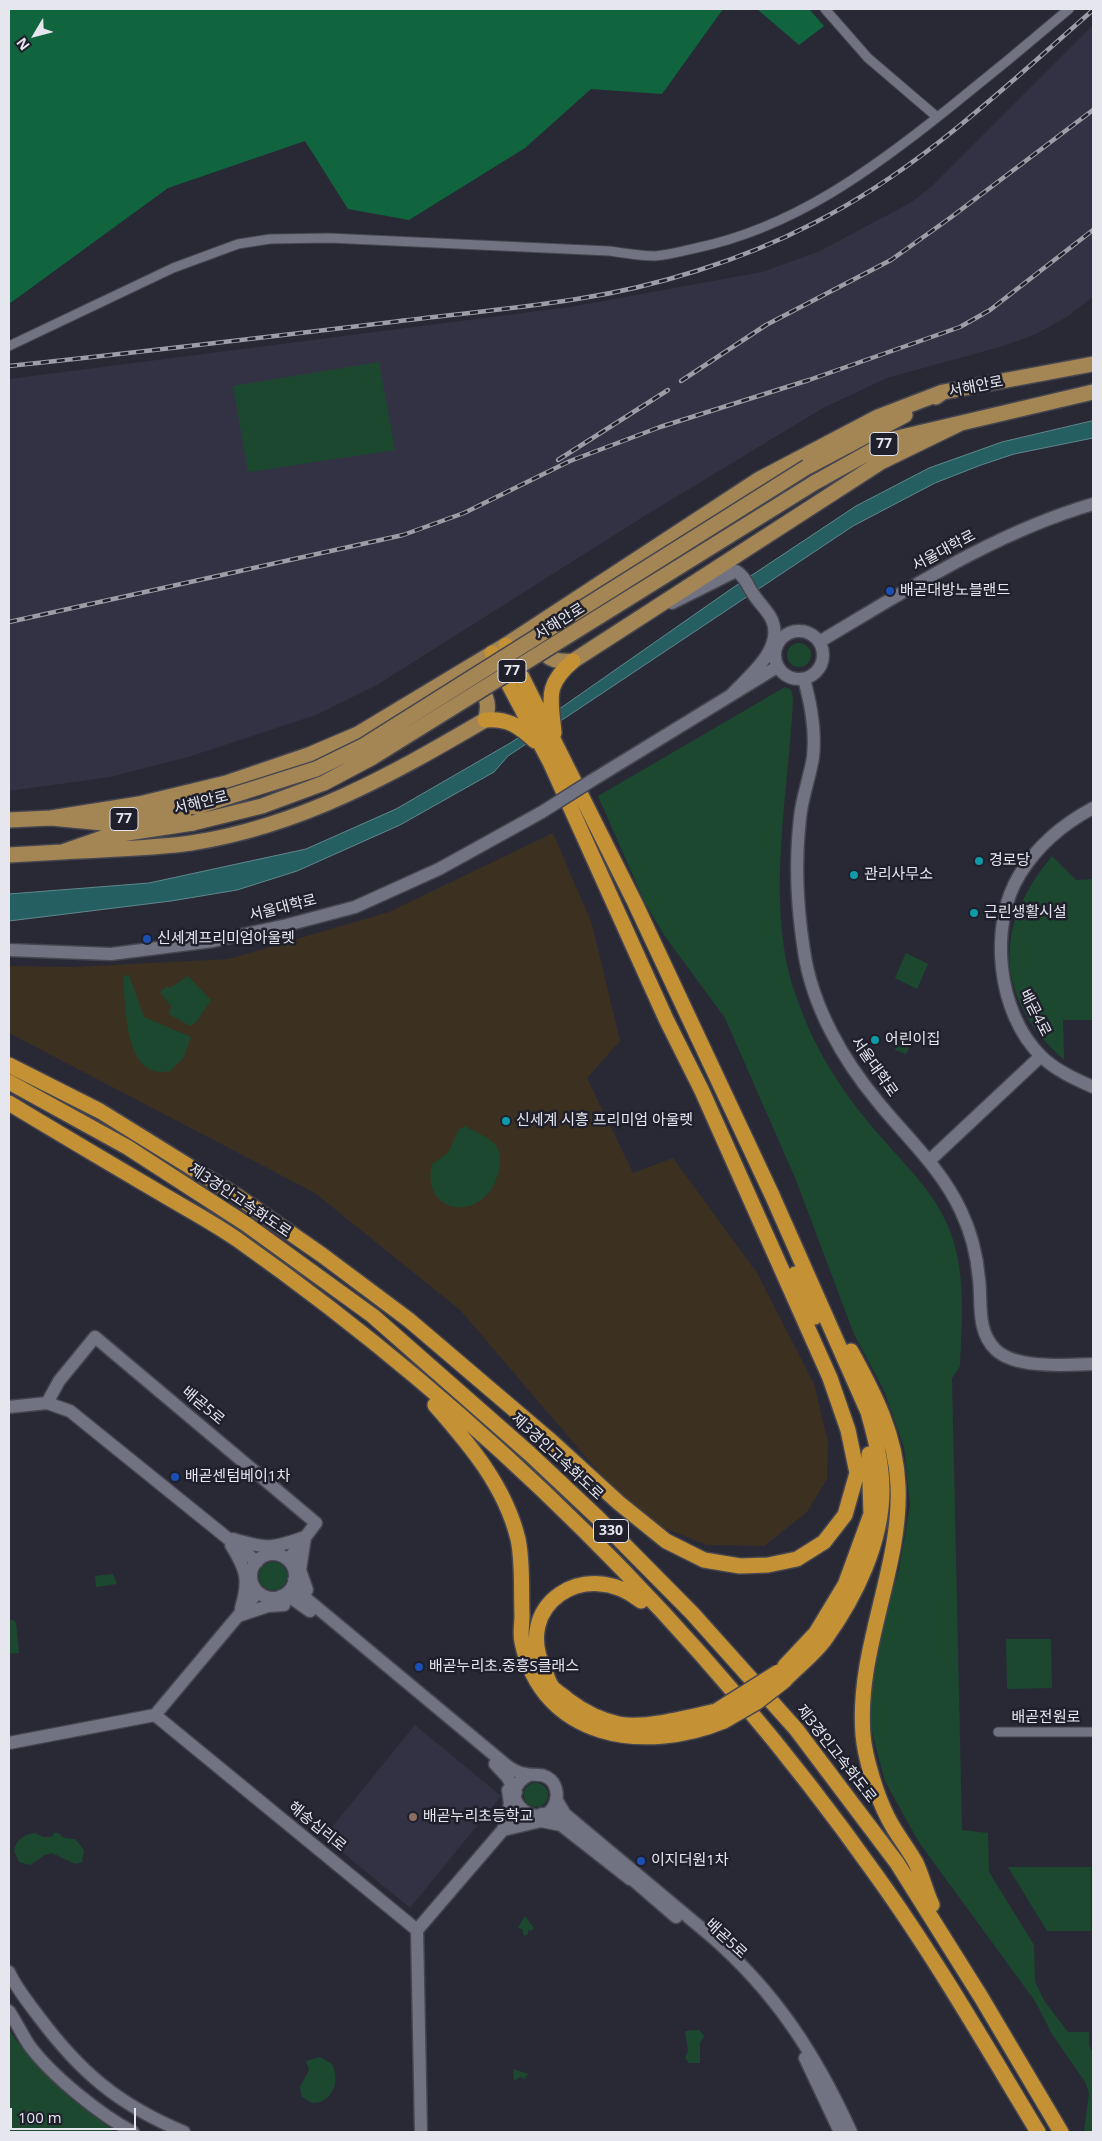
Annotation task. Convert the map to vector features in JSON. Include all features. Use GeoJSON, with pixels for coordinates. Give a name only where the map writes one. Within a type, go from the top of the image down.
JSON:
{"type":"FeatureCollection","features":[{"type":"Feature","properties":{"kind":"highway"},"geometry":{"type":"LineString","coordinates":[[364,1333],[464,1438],[499,1487],[518,1540],[522,1641],[536,1682],[554,1703],[582,1725],[613,1735],[657,1738],[706,1728],[720,1716],[781,1677],[825,1639],[856,1588],[877,1535],[882,1490],[878,1449],[868,1412],[804,1265],[635,903],[552,751],[533,712],[506,645]]}},
{"type":"Feature","properties":{"kind":"highway"},"geometry":{"type":"LineString","coordinates":[[9,1065],[100,1111],[237,1196],[322,1255],[409,1320],[552,1441],[619,1503],[666,1541],[704,1560],[740,1566],[768,1565],[797,1558],[824,1542],[845,1515],[857,1473],[848,1430],[830,1378],[722,1136],[666,1019],[552,751],[533,712],[492,653]]}},
{"type":"Feature","properties":{"kind":"highway"},"geometry":{"type":"LineString","coordinates":[[485,720],[533,712],[560,672],[574,661]]}},
{"type":"Feature","properties":{"kind":"highway","name":"제3경인고속화도로"},"geometry":{"type":"LineString","coordinates":[[9,1082],[127,1147],[246,1224],[373,1316],[530,1454],[692,1613],[796,1729],[897,1862],[1061,2132]]}},
{"type":"Feature","properties":{"kind":"highway","name":"330"},"geometry":{"type":"LineString","coordinates":[[9,1103],[234,1238],[364,1333],[584,1530],[706,1658],[777,1743],[877,1876],[963,2008],[1038,2132]]}},
{"type":"Feature","properties":{"kind":"highway"},"geometry":{"type":"LineString","coordinates":[[722,1136],[782,1246],[861,1414],[869,1452],[871,1514],[846,1585],[816,1633],[781,1677]]}},
{"type":"Feature","properties":{"kind":"highway"},"geometry":{"type":"LineString","coordinates":[[804,1265],[878,1400],[892,1444],[898,1485],[896,1528],[870,1644],[863,1692],[863,1736],[887,1817],[916,1864],[942,1935]]}},
{"type":"Feature","properties":{"kind":"highway"},"geometry":{"type":"LineString","coordinates":[[706,1658],[627,1590],[600,1583],[587,1583],[570,1588],[555,1597],[539,1623],[536,1636],[538,1658],[553,1688],[586,1714],[620,1725],[720,1716]]}},
{"type":"Feature","properties":{"kind":"main road","name":"서해안로"},"geometry":{"type":"LineString","coordinates":[[9,820],[51,818],[103,823],[196,807],[316,769],[363,746],[807,467],[887,426],[943,392],[1093,364]]}},
{"type":"Feature","properties":{"kind":"main road"},"geometry":{"type":"LineString","coordinates":[[51,818],[139,804],[226,783],[311,754],[358,734],[506,645],[758,480],[878,417],[943,392]]}},
{"type":"Feature","properties":{"kind":"main road","name":"서해안로"},"geometry":{"type":"LineString","coordinates":[[9,855],[62,852],[108,836],[193,823],[262,806],[332,779],[373,757],[814,483],[893,439],[1093,392]]}},
{"type":"Feature","properties":{"kind":"main road"},"geometry":{"type":"LineString","coordinates":[[1074,396],[1093,396]]}},
{"type":"Feature","properties":{"kind":"main road"},"geometry":{"type":"LineString","coordinates":[[546,619],[538,630],[540,642],[546,655],[555,662],[574,661],[881,462],[961,423]]}},
{"type":"Feature","properties":{"kind":"main road"},"geometry":{"type":"LineString","coordinates":[[62,852],[190,843],[268,826],[334,801],[384,778],[485,720],[489,709],[485,696],[478,686],[467,677],[456,676]]}},
{"type":"Feature","properties":{"kind":"street"},"geometry":{"type":"LineString","coordinates":[[825,9],[868,58],[937,117]]}},
{"type":"Feature","properties":{"kind":"street"},"geometry":{"type":"LineString","coordinates":[[9,346],[173,268],[238,244],[270,239],[329,238],[609,251],[655,256],[716,244],[761,228],[812,205],[860,174],[937,117],[1019,52],[1069,9]]}},
{"type":"Feature","properties":{"kind":"street","name":"서울대학로"},"geometry":{"type":"LineString","coordinates":[[819,642],[982,548],[1034,524],[1093,504]]}},
{"type":"Feature","properties":{"kind":"street"},"geometry":{"type":"LineString","coordinates":[[644,616],[709,586],[730,572],[741,575],[780,628],[775,652],[777,667],[788,677],[804,679],[815,673],[822,662],[823,655],[819,642],[805,632],[796,631],[786,635],[777,644]]}},
{"type":"Feature","properties":{"kind":"street"},"geometry":{"type":"LineString","coordinates":[[732,694],[769,653],[773,638],[774,620]]}},
{"type":"Feature","properties":{"kind":"street","name":"서울대학로"},"geometry":{"type":"LineString","coordinates":[[9,950],[111,954],[213,942],[355,907],[438,868],[542,812],[777,667]]}},
{"type":"Feature","properties":{"kind":"street","name":"서울대학로"},"geometry":{"type":"LineString","coordinates":[[804,679],[814,724],[813,758],[800,818],[798,884],[804,953],[816,995],[831,1030],[854,1071],[882,1107],[930,1160],[962,1212],[970,1236],[980,1282],[980,1316],[990,1343],[998,1352],[1025,1362],[1053,1365],[1093,1364]]}},
{"type":"Feature","properties":{"kind":"street","name":"배곧4로"},"geometry":{"type":"LineString","coordinates":[[1093,808],[1055,832],[1029,860],[1012,892],[1005,915],[1001,956],[1004,986],[1018,1020],[1041,1056],[1060,1070],[1093,1087]]}},
{"type":"Feature","properties":{"kind":"street"},"geometry":{"type":"LineString","coordinates":[[930,1160],[1041,1056]]}},
{"type":"Feature","properties":{"kind":"street","name":"배곧5로"},"geometry":{"type":"LineString","coordinates":[[46,1403],[59,1380],[95,1337],[316,1523],[288,1560],[294,1572],[294,1580],[302,1596],[321,1615],[485,1752],[512,1770],[530,1775],[542,1775],[548,1778],[556,1789],[556,1799],[565,1814],[641,1881]]}},
{"type":"Feature","properties":{"kind":"street"},"geometry":{"type":"LineString","coordinates":[[9,1407],[46,1403],[70,1412],[256,1562]]}},
{"type":"Feature","properties":{"kind":"street"},"geometry":{"type":"LineString","coordinates":[[226,1536],[255,1546],[271,1548],[305,1537],[301,1560],[302,1578],[321,1615]]}},
{"type":"Feature","properties":{"kind":"street"},"geometry":{"type":"LineString","coordinates":[[226,1536],[246,1572],[246,1593],[238,1616]]}},
{"type":"Feature","properties":{"kind":"street"},"geometry":{"type":"LineString","coordinates":[[9,1743],[155,1714],[258,1592],[252,1583],[251,1576],[256,1562],[268,1555],[275,1554],[288,1560]]}},
{"type":"Feature","properties":{"kind":"street"},"geometry":{"type":"LineString","coordinates":[[281,1596],[289,1591],[294,1580]]}},
{"type":"Feature","properties":{"kind":"street","name":"배곧5로"},"geometry":{"type":"LineString","coordinates":[[258,1592],[268,1598],[281,1596],[321,1615]]}},
{"type":"Feature","properties":{"kind":"street"},"geometry":{"type":"LineString","coordinates":[[238,1616],[274,1604],[294,1607],[321,1615]]}},
{"type":"Feature","properties":{"kind":"street","name":"해송십리로"},"geometry":{"type":"LineString","coordinates":[[155,1714],[417,1930]]}},
{"type":"Feature","properties":{"kind":"street","name":"배곧전원로"},"geometry":{"type":"LineString","coordinates":[[998,1732],[1093,1732]]}},
{"type":"Feature","properties":{"kind":"street"},"geometry":{"type":"LineString","coordinates":[[485,1752],[508,1790],[510,1804],[503,1830]]}},
{"type":"Feature","properties":{"kind":"street","name":"배곧5로"},"geometry":{"type":"LineString","coordinates":[[485,1752],[502,1771],[516,1792],[517,1803],[521,1809],[534,1816],[542,1814],[554,1817],[571,1827],[736,1958],[782,2011],[818,2064],[851,2132]]}},
{"type":"Feature","properties":{"kind":"street","name":"배곧5로"},"geometry":{"type":"LineString","coordinates":[[485,1752],[517,1766],[541,1769],[552,1773],[561,1786],[563,1806],[744,1978],[771,2010],[808,2062],[840,2132]]}},
{"type":"Feature","properties":{"kind":"street"},"geometry":{"type":"LineString","coordinates":[[516,1792],[519,1783],[530,1775]]}},
{"type":"Feature","properties":{"kind":"street"},"geometry":{"type":"LineString","coordinates":[[542,1814],[553,1808],[556,1799]]}},
{"type":"Feature","properties":{"kind":"street"},"geometry":{"type":"LineString","coordinates":[[422,2132],[417,1930],[521,1809]]}},
{"type":"Feature","properties":{"kind":"street"},"geometry":{"type":"LineString","coordinates":[[503,1830],[541,1821],[561,1825],[641,1881]]}},
{"type":"Feature","properties":{"kind":"street"},"geometry":{"type":"LineString","coordinates":[[9,1972],[15,1985],[64,2050],[103,2087],[149,2117],[184,2132]]}},
{"type":"Feature","properties":{"kind":"street"},"geometry":{"type":"LineString","coordinates":[[9,2011],[30,2046],[70,2087],[111,2121],[133,2132]]}},
{"type":"Feature","properties":{"kind":"shaded area"},"geometry":{"type":"Polygon","coordinates":[[[1093,25],[1093,297],[1065,318],[1036,334],[1003,346],[887,378],[823,408],[646,515],[377,685],[316,715],[188,757],[110,777],[9,791],[9,379],[570,307],[762,272],[818,252],[912,202],[931,187],[1093,25]]]}},
{"type":"Feature","properties":{"kind":"shaded area"},"geometry":{"type":"Polygon","coordinates":[[[379,362],[395,450],[248,472],[233,386],[379,362]]]}},
{"type":"Feature","properties":{"kind":"shaded area"},"geometry":{"type":"Polygon","coordinates":[[[1093,421],[1093,438],[1014,454],[981,465],[935,483],[853,526],[508,756],[494,772],[400,825],[297,871],[237,890],[171,901],[9,921],[9,894],[149,883],[306,849],[396,809],[512,742],[731,589],[856,506],[929,468],[1002,442],[1093,421]]]}},
{"type":"Feature","properties":{"kind":"shaded area"},"geometry":{"type":"Polygon","coordinates":[[[799,643],[807,647],[811,655],[807,663],[799,667],[791,663],[787,655],[791,647],[799,643]]]}},
{"type":"Feature","properties":{"kind":"shaded area"},"geometry":{"type":"Polygon","coordinates":[[[785,687],[791,690],[793,699],[781,849],[781,925],[787,961],[796,996],[821,1053],[842,1088],[867,1121],[934,1200],[947,1224],[958,1259],[962,1294],[962,1330],[960,1366],[952,1378],[962,1830],[988,1833],[989,1872],[1034,1945],[1035,1982],[1045,2002],[1068,2032],[1089,2032],[1089,2045],[1093,2054],[1093,2132],[1084,2132],[1089,2093],[1085,2082],[1052,2034],[1035,2001],[918,1841],[885,1781],[873,1737],[867,1697],[880,1630],[899,1570],[910,1505],[904,1447],[884,1391],[854,1334],[796,1180],[725,1018],[664,935],[645,903],[598,796],[785,687]]]}},
{"type":"Feature","properties":{"kind":"shaded area"},"geometry":{"type":"Polygon","coordinates":[[[553,833],[592,924],[620,1041],[587,1078],[633,1173],[673,1158],[757,1273],[814,1384],[828,1442],[827,1479],[807,1512],[764,1546],[707,1545],[659,1526],[615,1491],[460,1310],[315,1193],[9,1033],[9,966],[75,967],[229,959],[389,912],[553,833]]]}},
{"type":"Feature","properties":{"kind":"shaded area"},"geometry":{"type":"Polygon","coordinates":[[[1052,856],[1076,880],[1093,879],[1093,1020],[1063,1020],[1064,1060],[1041,1036],[1024,1012],[1014,986],[1010,961],[1011,935],[1019,909],[1033,883],[1052,856]]]}},
{"type":"Feature","properties":{"kind":"shaded area"},"geometry":{"type":"Polygon","coordinates":[[[906,953],[928,964],[917,989],[895,978],[906,953]]]}},
{"type":"Feature","properties":{"kind":"shaded area"},"geometry":{"type":"Polygon","coordinates":[[[129,975],[144,1017],[191,1037],[184,1057],[170,1071],[155,1071],[143,1064],[135,1053],[130,1038],[125,1004],[123,976],[129,975]]]}},
{"type":"Feature","properties":{"kind":"shaded area"},"geometry":{"type":"Polygon","coordinates":[[[188,976],[211,1000],[197,1021],[190,1026],[169,1014],[171,1006],[160,992],[167,986],[170,988],[188,976]]]}},
{"type":"Feature","properties":{"kind":"shaded area"},"geometry":{"type":"Polygon","coordinates":[[[909,1040],[912,1042],[906,1054],[895,1050],[898,1043],[909,1040]]]}},
{"type":"Feature","properties":{"kind":"shaded area"},"geometry":{"type":"Polygon","coordinates":[[[465,1126],[495,1144],[499,1153],[500,1167],[492,1187],[482,1199],[470,1206],[457,1207],[445,1204],[436,1195],[431,1182],[432,1164],[448,1153],[459,1129],[465,1126]]]}},
{"type":"Feature","properties":{"kind":"shaded area"},"geometry":{"type":"Polygon","coordinates":[[[273,1562],[283,1566],[287,1576],[283,1586],[273,1590],[263,1586],[259,1576],[263,1566],[273,1562]]]}},
{"type":"Feature","properties":{"kind":"shaded area"},"geometry":{"type":"Polygon","coordinates":[[[113,1574],[117,1584],[96,1587],[95,1576],[113,1574]]]}},
{"type":"Feature","properties":{"kind":"shaded area"},"geometry":{"type":"Polygon","coordinates":[[[9,1620],[13,1620],[16,1623],[19,1653],[9,1654],[9,1620]]]}},
{"type":"Feature","properties":{"kind":"shaded area"},"geometry":{"type":"Polygon","coordinates":[[[1006,1639],[1051,1639],[1052,1688],[1007,1689],[1006,1639]]]}},
{"type":"Feature","properties":{"kind":"shaded area","name":"배곧누리초등학교"},"geometry":{"type":"Polygon","coordinates":[[[415,1725],[501,1796],[410,1908],[324,1837],[415,1725]]]}},
{"type":"Feature","properties":{"kind":"shaded area"},"geometry":{"type":"Polygon","coordinates":[[[536,1783],[545,1786],[548,1795],[545,1804],[536,1807],[527,1804],[524,1795],[527,1786],[536,1783]]]}},
{"type":"Feature","properties":{"kind":"shaded area"},"geometry":{"type":"Polygon","coordinates":[[[35,1833],[43,1837],[52,1837],[54,1833],[58,1833],[64,1838],[75,1839],[84,1850],[82,1862],[75,1864],[52,1853],[45,1855],[30,1865],[19,1862],[14,1851],[17,1844],[24,1836],[35,1833]]]}},
{"type":"Feature","properties":{"kind":"shaded area"},"geometry":{"type":"Polygon","coordinates":[[[1008,1867],[1091,1867],[1091,1931],[1047,1931],[1008,1867]]]}},
{"type":"Feature","properties":{"kind":"shaded area"},"geometry":{"type":"Polygon","coordinates":[[[525,1916],[534,1928],[531,1931],[528,1930],[528,1934],[524,1936],[522,1929],[518,1928],[525,1916]]]}},
{"type":"Feature","properties":{"kind":"shaded area"},"geometry":{"type":"Polygon","coordinates":[[[9,2030],[20,2046],[45,2074],[85,2110],[116,2132],[9,2132],[9,2030]]]}},
{"type":"Feature","properties":{"kind":"shaded area"},"geometry":{"type":"Polygon","coordinates":[[[699,2030],[704,2036],[700,2043],[700,2063],[689,2063],[685,2058],[688,2051],[685,2031],[699,2030]]]}},
{"type":"Feature","properties":{"kind":"shaded area"},"geometry":{"type":"Polygon","coordinates":[[[320,2057],[332,2064],[335,2071],[335,2084],[325,2100],[312,2103],[302,2097],[300,2087],[309,2070],[306,2061],[320,2057]]]}},
{"type":"Feature","properties":{"kind":"shaded area"},"geometry":{"type":"Polygon","coordinates":[[[513,2069],[528,2074],[524,2079],[520,2077],[514,2081],[513,2069]]]}},
{"type":"Feature","properties":{"kind":"green space"},"geometry":{"type":"Polygon","coordinates":[[[9,9],[723,9],[662,94],[591,89],[525,148],[409,220],[348,209],[305,141],[168,188],[9,304],[9,9]]]}},
{"type":"Feature","properties":{"kind":"green space"},"geometry":{"type":"Polygon","coordinates":[[[757,9],[809,9],[824,26],[799,45],[757,9]]]}},
{"type":"Feature","properties":{"kind":"railway"},"geometry":{"type":"LineString","coordinates":[[9,366],[553,303],[607,294],[698,270],[785,237],[851,203],[888,179],[924,154],[993,98],[1093,10]]}},
{"type":"Feature","properties":{"kind":"railway"},"geometry":{"type":"LineString","coordinates":[[681,381],[766,325],[891,260],[1093,110]]}},
{"type":"Feature","properties":{"kind":"railway"},"geometry":{"type":"LineString","coordinates":[[9,622],[403,535],[464,513],[570,461],[660,427],[809,380],[960,327],[990,310],[1093,230]]}},
{"type":"Feature","properties":{"kind":"railway"},"geometry":{"type":"LineString","coordinates":[[558,460],[668,390]]}},
{"type":"Feature","properties":{"kind":"place","name":"배곧대방노블랜드"},"geometry":{"type":"Point","coordinates":[890,591]}},
{"type":"Feature","properties":{"kind":"place","name":"경로당"},"geometry":{"type":"Point","coordinates":[979,861]}},
{"type":"Feature","properties":{"kind":"place","name":"관리사무소"},"geometry":{"type":"Point","coordinates":[854,875]}},
{"type":"Feature","properties":{"kind":"place","name":"근린생활시설"},"geometry":{"type":"Point","coordinates":[974,913]}},
{"type":"Feature","properties":{"kind":"place","name":"신세계프리미엄아울렛"},"geometry":{"type":"Point","coordinates":[147,939]}},
{"type":"Feature","properties":{"kind":"place","name":"어린이집"},"geometry":{"type":"Point","coordinates":[875,1040]}},
{"type":"Feature","properties":{"kind":"place","name":"신세계 시흥 프리미엄 아울렛"},"geometry":{"type":"Point","coordinates":[506,1121]}},
{"type":"Feature","properties":{"kind":"place","name":"배곧센텀베이1차"},"geometry":{"type":"Point","coordinates":[175,1477]}},
{"type":"Feature","properties":{"kind":"place","name":"배곧누리초.중흥S클래스"},"geometry":{"type":"Point","coordinates":[419,1667]}},
{"type":"Feature","properties":{"kind":"place","name":"배곧누리초등학교"},"geometry":{"type":"Point","coordinates":[413,1817]}},
{"type":"Feature","properties":{"kind":"place","name":"이지더원1차"},"geometry":{"type":"Point","coordinates":[641,1861]}}]}
